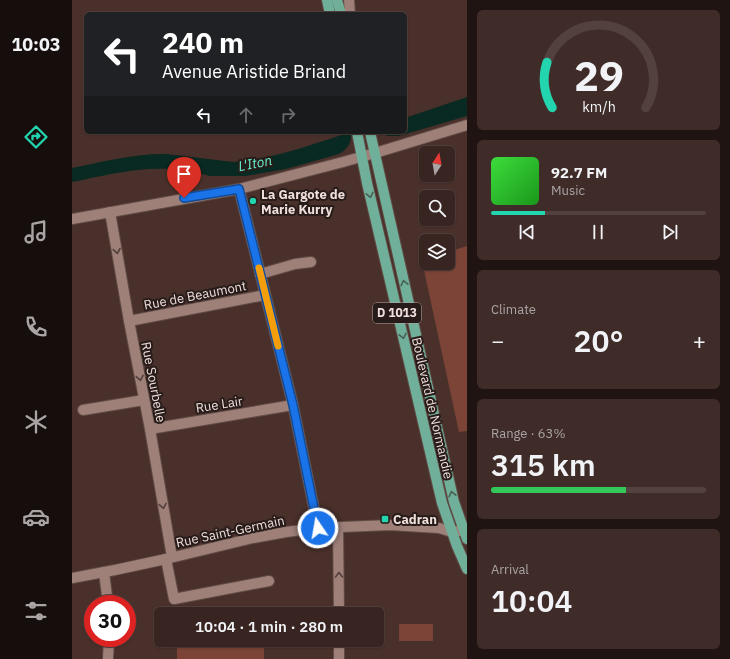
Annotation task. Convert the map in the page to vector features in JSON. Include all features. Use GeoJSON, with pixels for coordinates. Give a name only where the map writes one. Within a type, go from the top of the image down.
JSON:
{"type":"FeatureCollection","features":[{"type":"Feature","properties":{"kind":"main road"},"geometry":{"type":"LineString","coordinates":[[327,0],[330,12]]}},
{"type":"Feature","properties":{"kind":"main road"},"geometry":{"type":"LineString","coordinates":[[337,0],[340,12]]}},
{"type":"Feature","properties":{"kind":"main road","name":"Boulevard de Normandie"},"geometry":{"type":"LineString","coordinates":[[357,134],[370,199],[441,499],[467,569]]}},
{"type":"Feature","properties":{"kind":"main road","name":"Boulevard de Normandie"},"geometry":{"type":"LineString","coordinates":[[370,134],[454,502],[466,533]]}},
{"type":"Feature","properties":{"kind":"street"},"geometry":{"type":"LineString","coordinates":[[350,0],[350,12]]}},
{"type":"Feature","properties":{"kind":"street"},"geometry":{"type":"LineString","coordinates":[[72,219],[239,189],[362,157],[467,125]]}},
{"type":"Feature","properties":{"kind":"street"},"geometry":{"type":"LineString","coordinates":[[239,189],[293,405],[318,528]]}},
{"type":"Feature","properties":{"kind":"street","name":"Rue Sourbelle"},"geometry":{"type":"LineString","coordinates":[[110,212],[150,429],[174,599],[269,581]]}},
{"type":"Feature","properties":{"kind":"street"},"geometry":{"type":"LineString","coordinates":[[260,274],[295,264],[311,262]]}},
{"type":"Feature","properties":{"kind":"street","name":"Rue de Beaumont"},"geometry":{"type":"LineString","coordinates":[[129,321],[265,295]]}},
{"type":"Feature","properties":{"kind":"street"},"geometry":{"type":"LineString","coordinates":[[84,410],[144,400]]}},
{"type":"Feature","properties":{"kind":"street","name":"Rue Lair"},"geometry":{"type":"LineString","coordinates":[[150,429],[293,405]]}},
{"type":"Feature","properties":{"kind":"street","name":"Rue Saint-Germain"},"geometry":{"type":"LineString","coordinates":[[72,578],[169,558],[253,538],[318,528],[390,524],[439,528],[452,532],[466,533]]}},
{"type":"Feature","properties":{"kind":"street"},"geometry":{"type":"LineString","coordinates":[[338,527],[339,607]]}},
{"type":"Feature","properties":{"kind":"street"},"geometry":{"type":"LineString","coordinates":[[104,572],[107,595]]}},
{"type":"Feature","properties":{"kind":"street"},"geometry":{"type":"LineString","coordinates":[[108,659],[109,647]]}},
{"type":"Feature","properties":{"kind":"street"},"geometry":{"type":"LineString","coordinates":[[339,647],[339,659]]}},
{"type":"Feature","properties":{"kind":"shaded area"},"geometry":{"type":"Polygon","coordinates":[[[467,246],[467,431],[459,432],[424,270],[455,270],[455,250],[467,246]]]}},
{"type":"Feature","properties":{"kind":"shaded area"},"geometry":{"type":"Polygon","coordinates":[[[262,606],[262,607],[240,607],[262,606]]]}},
{"type":"Feature","properties":{"kind":"shaded area"},"geometry":{"type":"Polygon","coordinates":[[[399,624],[433,624],[433,641],[399,641],[399,624]]]}},
{"type":"Feature","properties":{"kind":"shaded area"},"geometry":{"type":"Polygon","coordinates":[[[177,647],[264,647],[264,659],[177,659],[177,647]]]}},
{"type":"Feature","properties":{"kind":"water"},"geometry":{"type":"Polygon","coordinates":[[[467,97],[467,116],[407,134],[407,117],[467,97]]]}},
{"type":"Feature","properties":{"kind":"water","name":"L'Iton"},"geometry":{"type":"Polygon","coordinates":[[[345,134],[351,134],[349,145],[339,154],[286,169],[246,176],[210,176],[184,170],[153,169],[98,176],[72,182],[72,168],[119,158],[167,154],[233,162],[263,158],[345,134]]]}},
{"type":"Feature","properties":{"kind":"water"},"geometry":{"type":"Polygon","coordinates":[[[384,134],[406,134],[399,136],[384,134]]]}},
{"type":"Feature","properties":{"kind":"slow traffic"},"geometry":{"type":"LineString","coordinates":[[259,268],[278,346]]}},
{"type":"Feature","properties":{"kind":"place","name":"La Gargote de Marie Kurry"},"geometry":{"type":"Point","coordinates":[253,201]}},
{"type":"Feature","properties":{"kind":"place","name":"Cadran"},"geometry":{"type":"Point","coordinates":[385,519]}},
{"type":"Feature","properties":{"kind":"route"},"geometry":{"type":"LineString","coordinates":[[184,198],[239,189],[293,405],[318,528]]}}]}
